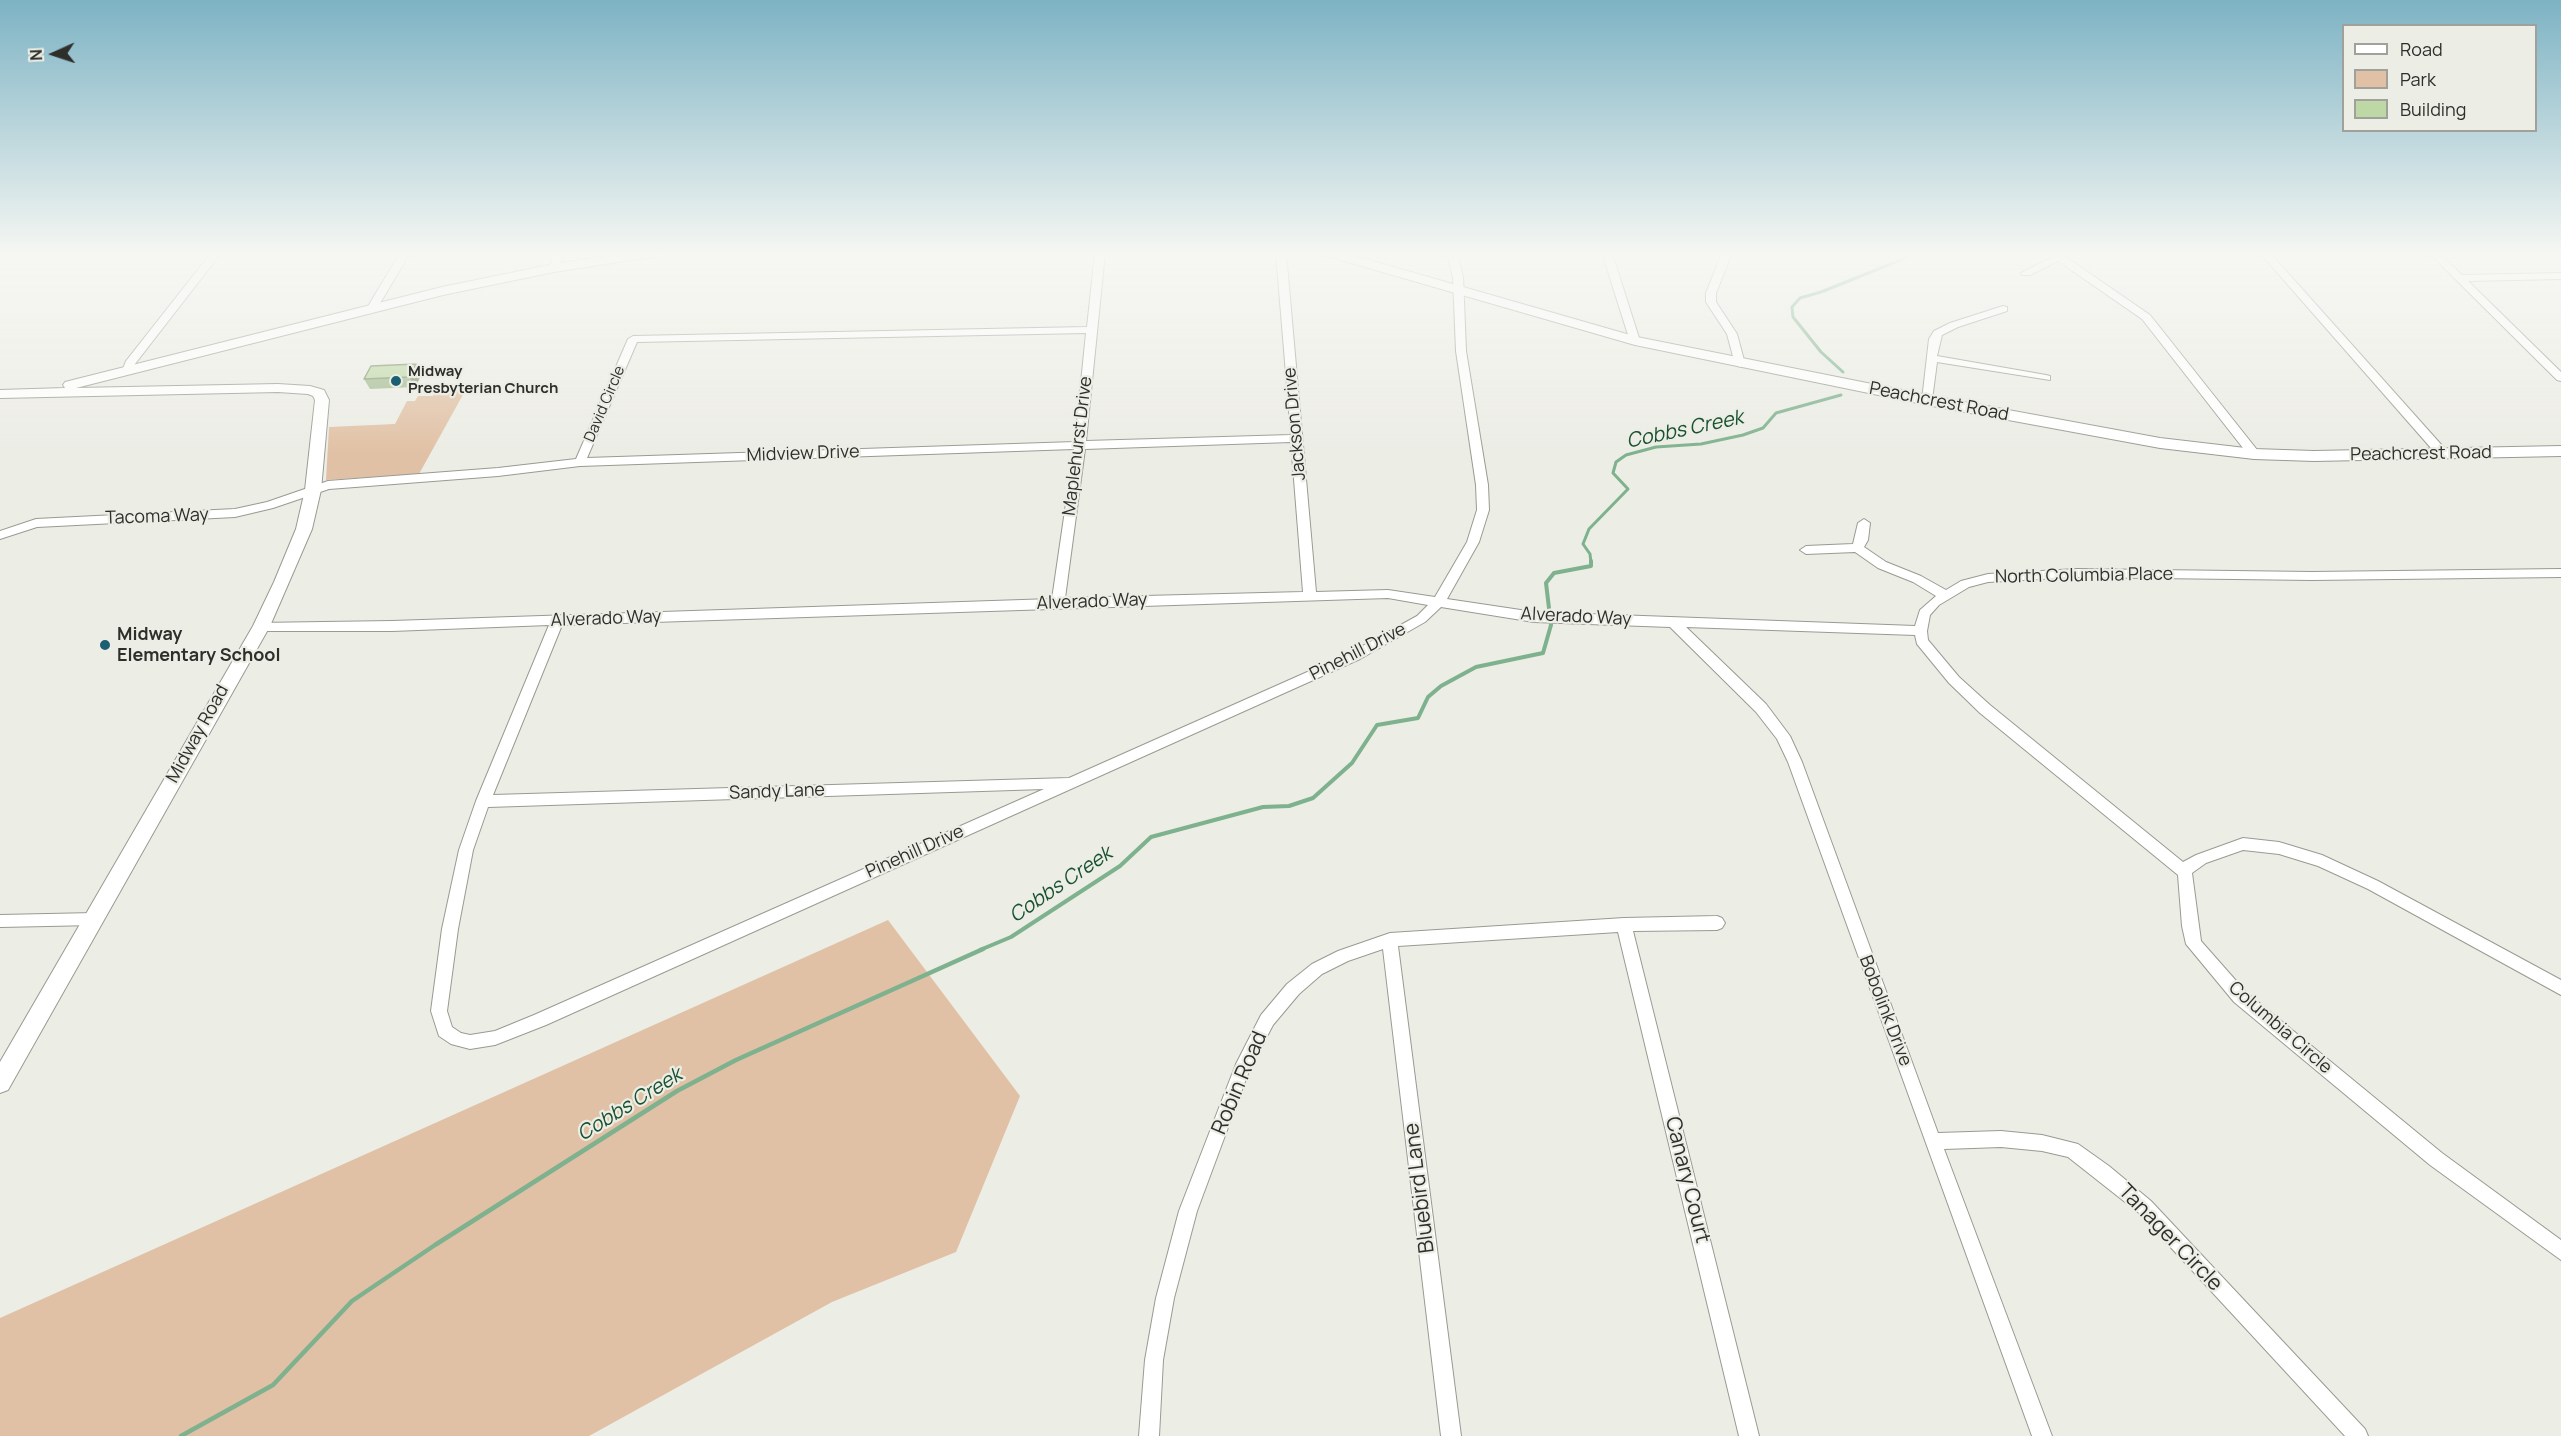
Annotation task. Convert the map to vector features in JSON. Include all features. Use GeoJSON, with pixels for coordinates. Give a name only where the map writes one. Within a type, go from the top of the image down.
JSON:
{"type":"FeatureCollection","features":[{"type":"Feature","properties":{"kind":"street"},"geometry":{"type":"LineString","coordinates":[[127,371],[130,363],[164,320]]}},
{"type":"Feature","properties":{"kind":"street"},"geometry":{"type":"LineString","coordinates":[[36,393],[325,320]]}},
{"type":"Feature","properties":{"kind":"street","name":"Maplehurst Drive"},"geometry":{"type":"LineString","coordinates":[[1058,603],[1080,445],[1093,320]]}},
{"type":"Feature","properties":{"kind":"street","name":"Jackson Drive"},"geometry":{"type":"LineString","coordinates":[[1286,320],[1310,595]]}},
{"type":"Feature","properties":{"kind":"street","name":"Pinehill Drive"},"geometry":{"type":"LineString","coordinates":[[557,621],[483,801],[466,850],[450,929],[439,1011],[445,1031],[457,1039],[471,1042],[495,1038],[540,1020],[1355,656],[1420,619],[1439,601],[1473,542],[1483,510],[1482,485],[1461,351],[1459,320]]}},
{"type":"Feature","properties":{"kind":"street","name":"Peachcrest Road"},"geometry":{"type":"LineString","coordinates":[[1562,320],[1635,341],[1740,364],[2160,443],[2254,454],[2325,456],[2561,451]]}},
{"type":"Feature","properties":{"kind":"street"},"geometry":{"type":"LineString","coordinates":[[1628,320],[1635,341]]}},
{"type":"Feature","properties":{"kind":"street"},"geometry":{"type":"LineString","coordinates":[[1723,320],[1732,334],[1740,364]]}},
{"type":"Feature","properties":{"kind":"street"},"geometry":{"type":"LineString","coordinates":[[1927,400],[1934,339],[1938,333],[1968,320]]}},
{"type":"Feature","properties":{"kind":"street"},"geometry":{"type":"LineString","coordinates":[[2148,320],[2254,454]]}},
{"type":"Feature","properties":{"kind":"street"},"geometry":{"type":"LineString","coordinates":[[2324,320],[2442,453]]}},
{"type":"Feature","properties":{"kind":"street"},"geometry":{"type":"LineString","coordinates":[[2503,320],[2561,378]]}},
{"type":"Feature","properties":{"kind":"street","name":"David Circle"},"geometry":{"type":"LineString","coordinates":[[580,462],[633,339],[1092,330]]}},
{"type":"Feature","properties":{"kind":"street"},"geometry":{"type":"LineString","coordinates":[[1932,357],[2046,378]]}},
{"type":"Feature","properties":{"kind":"street","name":"Midway Road"},"geometry":{"type":"LineString","coordinates":[[0,394],[310,390],[319,393],[322,400],[313,490],[304,529],[282,582],[261,626],[0,1083]]}},
{"type":"Feature","properties":{"kind":"street","name":"Midview Drive"},"geometry":{"type":"LineString","coordinates":[[313,490],[328,485],[478,474],[580,462],[1295,438]]}},
{"type":"Feature","properties":{"kind":"street","name":"Tacoma Way"},"geometry":{"type":"LineString","coordinates":[[0,536],[36,523],[234,513],[269,505],[313,490]]}},
{"type":"Feature","properties":{"kind":"street"},"geometry":{"type":"LineString","coordinates":[[1857,548],[1862,540],[1864,523]]}},
{"type":"Feature","properties":{"kind":"street"},"geometry":{"type":"LineString","coordinates":[[1806,550],[1857,548],[1882,565],[1917,579],[1945,595]]}},
{"type":"Feature","properties":{"kind":"street","name":"North Columbia Place"},"geometry":{"type":"LineString","coordinates":[[1921,632],[1924,613],[1945,595],[1965,584],[1989,578],[2077,573],[2312,576],[2561,573]]}},
{"type":"Feature","properties":{"kind":"street","name":"Alverado Way"},"geometry":{"type":"LineString","coordinates":[[261,626],[392,626],[1388,594],[1533,617],[1921,632]]}},
{"type":"Feature","properties":{"kind":"street","name":"Bobolink Drive"},"geometry":{"type":"LineString","coordinates":[[1672,621],[1761,708],[1783,736],[1795,762],[1852,925],[2042,1436]]}},
{"type":"Feature","properties":{"kind":"street"},"geometry":{"type":"LineString","coordinates":[[1921,632],[1922,641],[1934,658],[1985,709],[2185,872],[2201,859],[2243,844],[2279,848],[2322,861],[2373,885],[2561,988]]}},
{"type":"Feature","properties":{"kind":"street","name":"Sandy Lane"},"geometry":{"type":"LineString","coordinates":[[483,801],[1072,783]]}},
{"type":"Feature","properties":{"kind":"street","name":"Columbia Circle"},"geometry":{"type":"LineString","coordinates":[[2185,872],[2194,944],[2240,997],[2436,1159],[2561,1251]]}},
{"type":"Feature","properties":{"kind":"street"},"geometry":{"type":"LineString","coordinates":[[0,921],[95,919]]}},
{"type":"Feature","properties":{"kind":"street","name":"Robin Road"},"geometry":{"type":"LineString","coordinates":[[1149,1436],[1154,1360],[1165,1299],[1188,1210],[1242,1069],[1267,1020],[1293,989],[1317,969],[1343,956],[1390,940],[1624,925],[1717,923]]}},
{"type":"Feature","properties":{"kind":"street","name":"Canary Court"},"geometry":{"type":"LineString","coordinates":[[1624,925],[1749,1436]]}},
{"type":"Feature","properties":{"kind":"street","name":"Bluebird Lane"},"geometry":{"type":"LineString","coordinates":[[1390,940],[1451,1436]]}},
{"type":"Feature","properties":{"kind":"street","name":"Tanager Circle"},"geometry":{"type":"LineString","coordinates":[[1933,1141],[2001,1139],[2042,1143],[2072,1150],[2145,1206],[2358,1436]]}},
{"type":"Feature","properties":{"kind":"green space"},"geometry":{"type":"Polygon","coordinates":[[[465,391],[419,474],[326,480],[329,427],[395,424],[407,401],[415,401],[418,396],[433,396],[434,392],[465,391]]]}},
{"type":"Feature","properties":{"kind":"green space"},"geometry":{"type":"Polygon","coordinates":[[[888,920],[1020,1096],[956,1252],[832,1302],[589,1436],[0,1436],[0,1318],[888,920]]]}},
{"type":"Feature","properties":{"kind":"building"},"geometry":{"type":"Polygon","coordinates":[[[416,364],[409,377],[364,379],[371,366],[416,364]]]}},
{"type":"Feature","properties":{"kind":"waterway","name":"Cobbs Creek"},"geometry":{"type":"LineString","coordinates":[[1795,320],[1821,352],[1843,372]]}},
{"type":"Feature","properties":{"kind":"waterway","name":"Cobbs Creek"},"geometry":{"type":"LineString","coordinates":[[1591,563],[1590,554],[1583,544],[1589,529],[1628,489],[1613,473],[1616,462],[1626,455],[1656,447],[1701,444],[1743,435],[1763,428],[1776,413],[1841,395]]}},
{"type":"Feature","properties":{"kind":"waterway","name":"Cobbs Creek"},"geometry":{"type":"LineString","coordinates":[[980,950],[1011,937],[1120,866],[1151,837],[1263,807],[1289,806],[1313,798],[1352,763],[1377,725],[1418,718],[1428,697],[1441,686],[1476,667],[1543,653],[1551,625],[1546,583],[1554,573],[1591,566],[1591,563]]}},
{"type":"Feature","properties":{"kind":"waterway","name":"Cobbs Creek"},"geometry":{"type":"LineString","coordinates":[[181,1436],[273,1385],[352,1301],[435,1245],[677,1091],[736,1060],[983,949]]}},
{"type":"Feature","properties":{"kind":"place","name":"Midway Presbyterian Church"},"geometry":{"type":"Point","coordinates":[396,381]}},
{"type":"Feature","properties":{"kind":"place","name":"Midway Elementary School"},"geometry":{"type":"Point","coordinates":[105,645]}}]}
